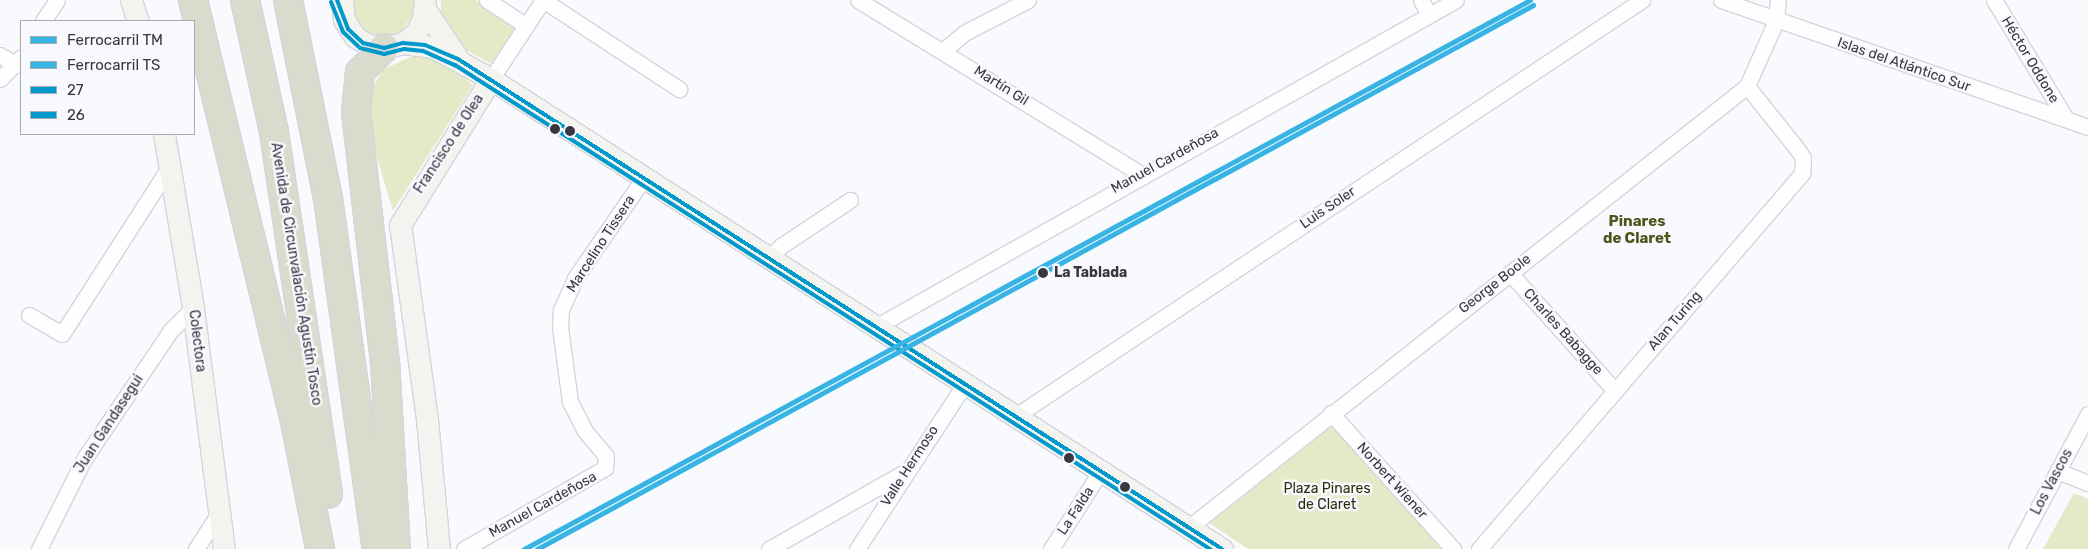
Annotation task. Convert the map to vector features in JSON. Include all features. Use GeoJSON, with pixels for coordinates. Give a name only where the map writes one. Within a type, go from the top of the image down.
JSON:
{"type":"FeatureCollection","features":[{"type":"Feature","properties":{"kind":"highway"},"geometry":{"type":"LineString","coordinates":[[193,0],[297,431],[320,549]]}},
{"type":"Feature","properties":{"kind":"highway","name":"Avenida de Circunvalación Agustín Tosco"},"geometry":{"type":"LineString","coordinates":[[245,0],[284,189],[336,549]]}},
{"type":"Feature","properties":{"kind":"highway"},"geometry":{"type":"LineString","coordinates":[[288,0],[328,198],[377,549]]}},
{"type":"Feature","properties":{"kind":"highway"},"geometry":{"type":"LineString","coordinates":[[393,46],[360,72],[356,112],[385,361],[396,549]]}},
{"type":"Feature","properties":{"kind":"main road"},"geometry":{"type":"LineString","coordinates":[[131,0],[138,20]]}},
{"type":"Feature","properties":{"kind":"main road"},"geometry":{"type":"LineString","coordinates":[[341,3],[348,29],[355,37],[369,46],[425,45],[458,59],[491,78],[877,326],[964,385],[1222,549]]}},
{"type":"Feature","properties":{"kind":"main road"},"geometry":{"type":"LineString","coordinates":[[393,46],[420,26],[425,4]]}},
{"type":"Feature","properties":{"kind":"main road"},"geometry":{"type":"LineString","coordinates":[[425,4],[458,59]]}},
{"type":"Feature","properties":{"kind":"main road","name":"Francisco de Olea"},"geometry":{"type":"LineString","coordinates":[[439,549],[426,419],[400,237],[405,214],[491,78]]}},
{"type":"Feature","properties":{"kind":"main road","name":"Colectora"},"geometry":{"type":"LineString","coordinates":[[164,135],[193,308],[224,549]]}},
{"type":"Feature","properties":{"kind":"street"},"geometry":{"type":"LineString","coordinates":[[44,20],[57,0]]}},
{"type":"Feature","properties":{"kind":"street"},"geometry":{"type":"LineString","coordinates":[[487,0],[525,25]]}},
{"type":"Feature","properties":{"kind":"street"},"geometry":{"type":"LineString","coordinates":[[543,0],[679,89]]}},
{"type":"Feature","properties":{"kind":"street","name":"Francisco de Olea"},"geometry":{"type":"LineString","coordinates":[[491,78],[543,0]]}},
{"type":"Feature","properties":{"kind":"street","name":"Martín Gil"},"geometry":{"type":"LineString","coordinates":[[858,0],[944,50],[1142,174]]}},
{"type":"Feature","properties":{"kind":"street"},"geometry":{"type":"LineString","coordinates":[[944,50],[964,33],[1028,0]]}},
{"type":"Feature","properties":{"kind":"street"},"geometry":{"type":"LineString","coordinates":[[1420,0],[1429,15]]}},
{"type":"Feature","properties":{"kind":"street","name":"Manuel Cardeñosa"},"geometry":{"type":"LineString","coordinates":[[877,326],[1142,174],[1456,0]]}},
{"type":"Feature","properties":{"kind":"street","name":"Luis Soler"},"geometry":{"type":"LineString","coordinates":[[1014,417],[1642,0]]}},
{"type":"Feature","properties":{"kind":"street","name":"Islas del Atlántico Sur"},"geometry":{"type":"LineString","coordinates":[[1721,0],[1776,21],[2088,126]]}},
{"type":"Feature","properties":{"kind":"street","name":"George Boole"},"geometry":{"type":"LineString","coordinates":[[1188,528],[1331,413],[1747,86],[1776,21],[1778,0]]}},
{"type":"Feature","properties":{"kind":"street","name":"Héctor Oddone"},"geometry":{"type":"LineString","coordinates":[[1994,0],[2066,119]]}},
{"type":"Feature","properties":{"kind":"street"},"geometry":{"type":"LineString","coordinates":[[0,54],[19,61],[0,79]]}},
{"type":"Feature","properties":{"kind":"street","name":"Alan Turing"},"geometry":{"type":"LineString","coordinates":[[1479,549],[1802,174],[1803,158],[1798,150],[1747,86]]}},
{"type":"Feature","properties":{"kind":"street"},"geometry":{"type":"LineString","coordinates":[[29,315],[62,334],[170,166]]}},
{"type":"Feature","properties":{"kind":"street","name":"Marcelino Tissera"},"geometry":{"type":"LineString","coordinates":[[603,451],[585,431],[570,402],[560,327],[561,310],[575,278],[645,176]]}},
{"type":"Feature","properties":{"kind":"street"},"geometry":{"type":"LineString","coordinates":[[770,257],[781,246],[850,200]]}},
{"type":"Feature","properties":{"kind":"street","name":"Charles Babagge"},"geometry":{"type":"LineString","coordinates":[[1510,272],[1615,390]]}},
{"type":"Feature","properties":{"kind":"street","name":"Juan Gandasegui"},"geometry":{"type":"LineString","coordinates":[[40,549],[84,459],[171,330],[193,308]]}},
{"type":"Feature","properties":{"kind":"street","name":"Valle Hermoso"},"geometry":{"type":"LineString","coordinates":[[857,549],[904,473],[964,385]]}},
{"type":"Feature","properties":{"kind":"street","name":"Norbert Wiener"},"geometry":{"type":"LineString","coordinates":[[1331,413],[1453,549]]}},
{"type":"Feature","properties":{"kind":"street","name":"Los Vascos"},"geometry":{"type":"LineString","coordinates":[[2016,549],[2088,414]]}},
{"type":"Feature","properties":{"kind":"street","name":"Manuel Cardeñosa"},"geometry":{"type":"LineString","coordinates":[[464,549],[600,472],[607,463],[603,451]]}},
{"type":"Feature","properties":{"kind":"street"},"geometry":{"type":"LineString","coordinates":[[2058,471],[2088,484]]}},
{"type":"Feature","properties":{"kind":"street","name":"La Falda"},"geometry":{"type":"LineString","coordinates":[[1051,549],[1100,472]]}},
{"type":"Feature","properties":{"kind":"street"},"geometry":{"type":"LineString","coordinates":[[769,549],[904,473]]}},
{"type":"Feature","properties":{"kind":"street"},"geometry":{"type":"LineString","coordinates":[[196,549],[219,513]]}},
{"type":"Feature","properties":{"kind":"green space"},"geometry":{"type":"Polygon","coordinates":[[[352,0],[415,0],[415,12],[400,33],[376,37],[362,29],[353,17],[352,0]]]}},
{"type":"Feature","properties":{"kind":"green space"},"geometry":{"type":"Polygon","coordinates":[[[441,0],[476,0],[518,28],[494,65],[455,44],[441,21],[441,0]]]}},
{"type":"Feature","properties":{"kind":"green space"},"geometry":{"type":"Polygon","coordinates":[[[424,55],[462,76],[473,85],[393,211],[372,141],[368,94],[384,69],[408,58],[424,55]]]}},
{"type":"Feature","properties":{"kind":"green space","name":"Plaza Pinares de Claret"},"geometry":{"type":"Polygon","coordinates":[[[1333,425],[1446,549],[1248,549],[1209,523],[1333,425]]]}},
{"type":"Feature","properties":{"kind":"green space"},"geometry":{"type":"Polygon","coordinates":[[[2074,493],[2088,499],[2088,549],[2043,549],[2074,493]]]}},
{"type":"Feature","properties":{"kind":"rail line","name":"TM"},"geometry":{"type":"LineString","coordinates":[[524,549],[1530,0]]}},
{"type":"Feature","properties":{"kind":"rail line","name":"TS"},"geometry":{"type":"LineString","coordinates":[[537,549],[1533,5]]}},
{"type":"Feature","properties":{"kind":"transit line","name":"27"},"geometry":{"type":"LineString","coordinates":[[337,0],[348,29],[363,43],[384,48],[403,43],[425,45],[458,59],[1222,549]]}},
{"type":"Feature","properties":{"kind":"transit line","name":"26"},"geometry":{"type":"LineString","coordinates":[[331,2],[343,32],[360,48],[384,54],[404,49],[423,51],[455,65],[1210,549]]}},
{"type":"Feature","properties":{"kind":"place","name":"La Tablada"},"geometry":{"type":"Point","coordinates":[1043,273]}},
{"type":"Feature","properties":{"kind":"district","name":"Pinares de Claret"},"geometry":{"type":"Point","coordinates":[1637,230]}}]}
